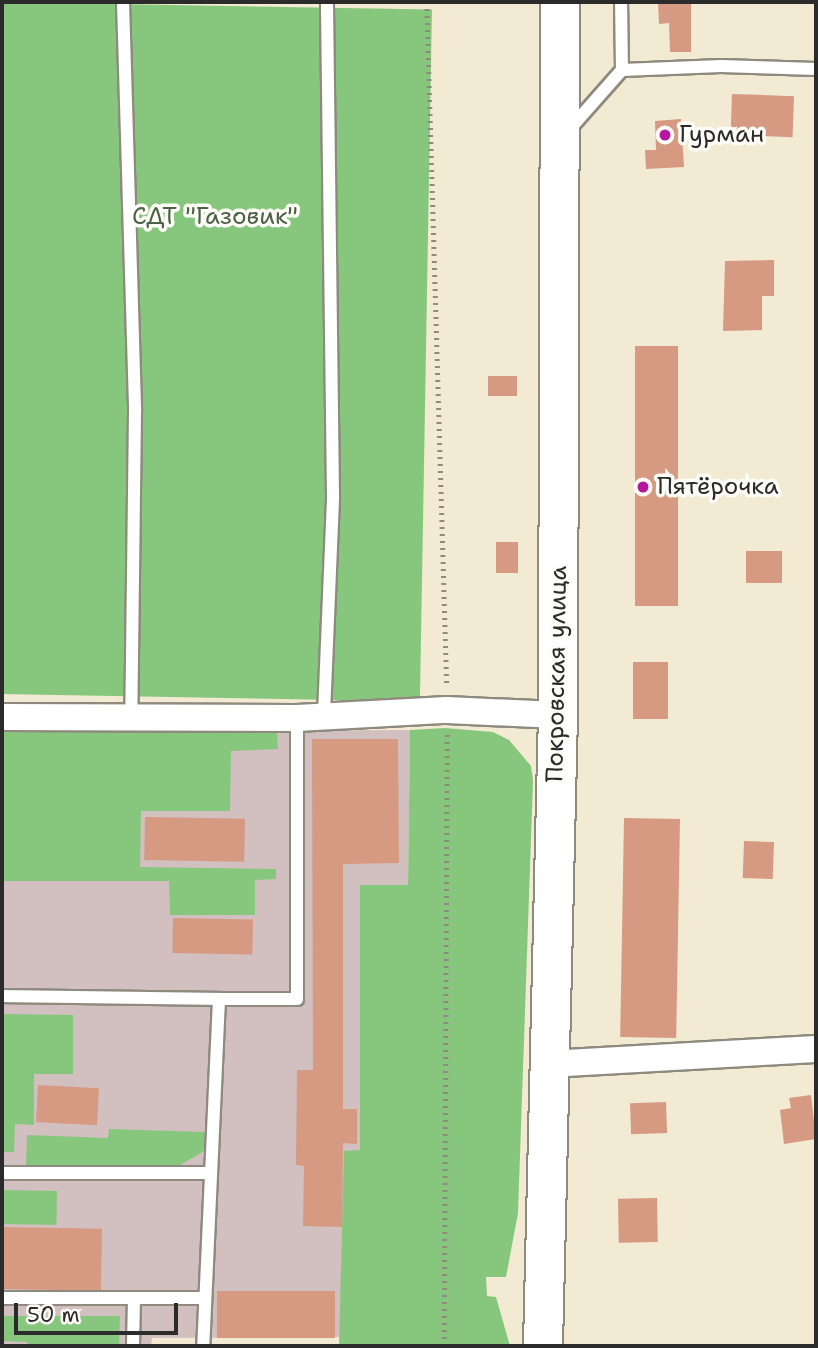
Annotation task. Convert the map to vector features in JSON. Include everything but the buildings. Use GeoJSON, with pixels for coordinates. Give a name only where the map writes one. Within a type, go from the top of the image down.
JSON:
{"type":"FeatureCollection","features":[{"type":"Feature","properties":{"kind":"main road","name":"Покровская улица"},"geometry":{"type":"LineString","coordinates":[[543,1346],[558,715],[560,2]]}},
{"type":"Feature","properties":{"kind":"street"},"geometry":{"type":"LineString","coordinates":[[2,717],[131,720],[297,718],[324,714],[447,710],[558,715]]}},
{"type":"Feature","properties":{"kind":"street"},"geometry":{"type":"LineString","coordinates":[[548,1063],[816,1049]]}},
{"type":"Feature","properties":{"kind":"lane"},"geometry":{"type":"LineString","coordinates":[[123,2],[135,412],[131,720]]}},
{"type":"Feature","properties":{"kind":"lane"},"geometry":{"type":"LineString","coordinates":[[324,714],[333,496],[327,2]]}},
{"type":"Feature","properties":{"kind":"lane"},"geometry":{"type":"LineString","coordinates":[[559,140],[622,70],[621,2]]}},
{"type":"Feature","properties":{"kind":"lane"},"geometry":{"type":"LineString","coordinates":[[622,70],[721,66],[816,69]]}},
{"type":"Feature","properties":{"kind":"lane"},"geometry":{"type":"LineString","coordinates":[[2,996],[297,999],[297,718]]}},
{"type":"Feature","properties":{"kind":"lane"},"geometry":{"type":"LineString","coordinates":[[203,1346],[219,999]]}},
{"type":"Feature","properties":{"kind":"lane"},"geometry":{"type":"LineString","coordinates":[[2,1173],[211,1173]]}},
{"type":"Feature","properties":{"kind":"lane"},"geometry":{"type":"LineString","coordinates":[[2,1298],[205,1298]]}},
{"type":"Feature","properties":{"kind":"lane"},"geometry":{"type":"LineString","coordinates":[[133,1346],[134,1298]]}},
{"type":"Feature","properties":{"kind":"path"},"geometry":{"type":"LineString","coordinates":[[427,2],[447,710],[449,976],[444,1346]]}},
{"type":"Feature","properties":{"kind":"shaded area"},"geometry":{"type":"Polygon","coordinates":[[[410,730],[408,885],[339,1337],[152,1338],[151,1346],[2,1346],[2,732],[410,730]]]}},
{"type":"Feature","properties":{"kind":"green space","name":"СДТ \"Газовик\""},"geometry":{"type":"Polygon","coordinates":[[[2,2],[432,10],[420,701],[2,694],[2,2]]]}},
{"type":"Feature","properties":{"kind":"green space"},"geometry":{"type":"Polygon","coordinates":[[[445,728],[493,732],[509,740],[531,766],[533,781],[518,1213],[506,1277],[486,1277],[487,1296],[496,1297],[510,1346],[339,1346],[344,1151],[360,1150],[360,885],[408,885],[410,730],[445,728]]]}},
{"type":"Feature","properties":{"kind":"green space"},"geometry":{"type":"Polygon","coordinates":[[[2,732],[277,732],[278,749],[231,751],[230,811],[141,811],[140,867],[276,869],[276,879],[255,880],[255,915],[170,915],[169,881],[2,881],[2,732]]]}},
{"type":"Feature","properties":{"kind":"green space"},"geometry":{"type":"Polygon","coordinates":[[[2,1014],[73,1015],[73,1074],[34,1074],[34,1125],[15,1124],[14,1152],[2,1152],[2,1014]]]}},
{"type":"Feature","properties":{"kind":"green space"},"geometry":{"type":"Polygon","coordinates":[[[109,1129],[205,1132],[204,1151],[180,1165],[157,1169],[26,1165],[27,1135],[108,1138],[109,1129]]]}},
{"type":"Feature","properties":{"kind":"green space"},"geometry":{"type":"Polygon","coordinates":[[[2,1190],[57,1191],[56,1225],[2,1224],[2,1190]]]}},
{"type":"Feature","properties":{"kind":"green space"},"geometry":{"type":"Polygon","coordinates":[[[2,1316],[120,1316],[119,1346],[28,1346],[27,1342],[2,1341],[2,1316]]]}},
{"type":"Feature","properties":{"kind":"place","name":"Гурман"},"geometry":{"type":"Point","coordinates":[665,135]}},
{"type":"Feature","properties":{"kind":"place","name":"Пятёрочка"},"geometry":{"type":"Point","coordinates":[643,487]}}]}
